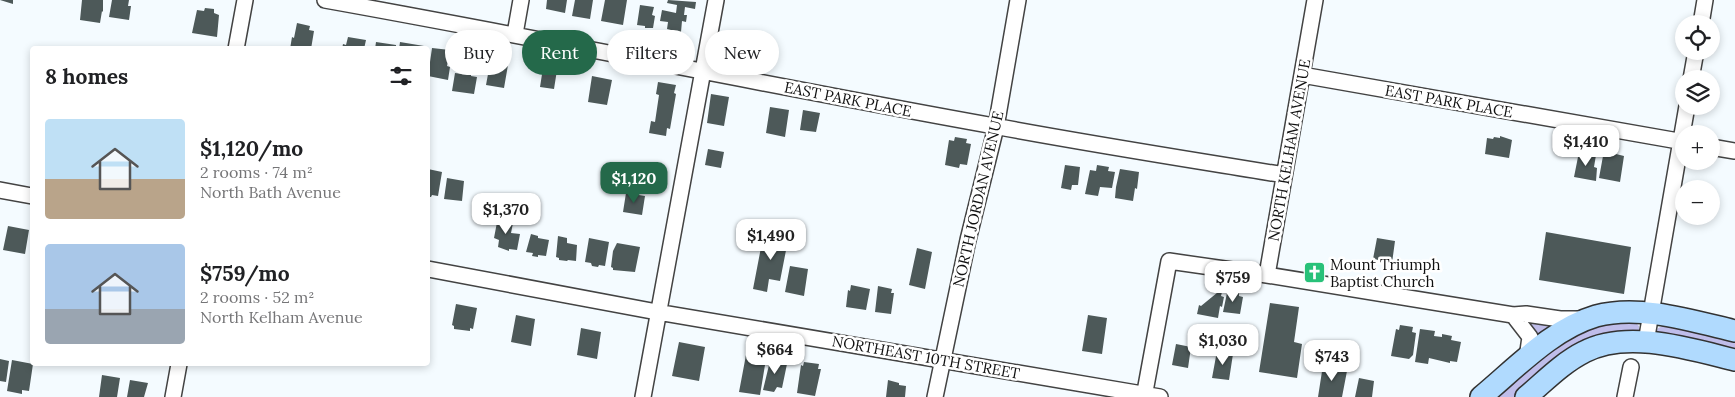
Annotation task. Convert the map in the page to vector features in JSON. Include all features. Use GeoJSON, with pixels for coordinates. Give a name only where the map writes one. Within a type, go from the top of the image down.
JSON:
{"type":"FeatureCollection","features":[{"type":"Feature","properties":{"kind":"main road"},"geometry":{"type":"LineString","coordinates":[[1481,397],[1564,330],[1587,319],[1609,314],[1637,312],[1735,331]]}},
{"type":"Feature","properties":{"kind":"main road"},"geometry":{"type":"LineString","coordinates":[[1526,397],[1571,360],[1594,348],[1620,341],[1646,342],[1735,360]]}},
{"type":"Feature","properties":{"kind":"street"},"geometry":{"type":"LineString","coordinates":[[237,46],[245,0]]}},
{"type":"Feature","properties":{"kind":"street","name":"EAST PARK PLACE"},"geometry":{"type":"LineString","coordinates":[[325,0],[515,34],[703,72],[996,127],[1284,175]]}},
{"type":"Feature","properties":{"kind":"street"},"geometry":{"type":"LineString","coordinates":[[515,34],[521,0]]}},
{"type":"Feature","properties":{"kind":"street"},"geometry":{"type":"LineString","coordinates":[[642,397],[716,0]]}},
{"type":"Feature","properties":{"kind":"street","name":"NORTH JORDAN AVENUE"},"geometry":{"type":"LineString","coordinates":[[936,397],[968,240],[996,127],[1018,0]]}},
{"type":"Feature","properties":{"kind":"street","name":"NORTH KELHAM AVENUE"},"geometry":{"type":"LineString","coordinates":[[1267,275],[1315,0]]}},
{"type":"Feature","properties":{"kind":"street"},"geometry":{"type":"LineString","coordinates":[[1702,15],[1705,0]]}},
{"type":"Feature","properties":{"kind":"street","name":"EAST PARK PLACE"},"geometry":{"type":"LineString","coordinates":[[1302,75],[1675,141]]}},
{"type":"Feature","properties":{"kind":"street"},"geometry":{"type":"LineString","coordinates":[[1720,149],[1735,152]]}},
{"type":"Feature","properties":{"kind":"street"},"geometry":{"type":"LineString","coordinates":[[1646,342],[1677,170]]}},
{"type":"Feature","properties":{"kind":"street"},"geometry":{"type":"LineString","coordinates":[[0,190],[30,196]]}},
{"type":"Feature","properties":{"kind":"street"},"geometry":{"type":"LineString","coordinates":[[1144,396],[1169,261],[1513,315],[1526,314],[1560,319],[1587,319]]}},
{"type":"Feature","properties":{"kind":"street","name":"NORTHEAST 10TH STREET"},"geometry":{"type":"LineString","coordinates":[[430,269],[658,312],[943,359],[1144,396],[1160,397]]}},
{"type":"Feature","properties":{"kind":"street"},"geometry":{"type":"LineString","coordinates":[[1513,315],[1530,337],[1527,358]]}},
{"type":"Feature","properties":{"kind":"street"},"geometry":{"type":"LineString","coordinates":[[173,397],[179,366]]}},
{"type":"Feature","properties":{"kind":"street"},"geometry":{"type":"LineString","coordinates":[[1625,397],[1631,367]]}},
{"type":"Feature","properties":{"kind":"shaded area"},"geometry":{"type":"Polygon","coordinates":[[[1525,319],[1554,326],[1538,337],[1525,319]]]}},
{"type":"Feature","properties":{"kind":"shaded area"},"geometry":{"type":"Polygon","coordinates":[[[1635,322],[1639,326],[1639,330],[1636,333],[1549,367],[1515,397],[1495,397],[1544,355],[1569,337],[1596,327],[1635,322]]]}},
{"type":"Feature","properties":{"kind":"shaded area"},"geometry":{"type":"Polygon","coordinates":[[[1663,326],[1735,340],[1735,352],[1655,334],[1658,328],[1663,326]]]}},
{"type":"Feature","properties":{"kind":"building"},"geometry":{"type":"Polygon","coordinates":[[[0,0],[13,0],[13,4],[0,0]]]}},
{"type":"Feature","properties":{"kind":"building"},"geometry":{"type":"Polygon","coordinates":[[[82,0],[103,0],[103,12],[100,23],[80,20],[82,0]]]}},
{"type":"Feature","properties":{"kind":"building"},"geometry":{"type":"Polygon","coordinates":[[[112,0],[129,0],[128,6],[131,6],[129,20],[109,17],[112,0]]]}},
{"type":"Feature","properties":{"kind":"building"},"geometry":{"type":"Polygon","coordinates":[[[547,0],[567,0],[565,13],[546,9],[547,0]]]}},
{"type":"Feature","properties":{"kind":"building"},"geometry":{"type":"Polygon","coordinates":[[[575,0],[593,0],[590,19],[572,16],[575,0]]]}},
{"type":"Feature","properties":{"kind":"building"},"geometry":{"type":"Polygon","coordinates":[[[605,0],[627,0],[623,25],[601,21],[605,0]]]}},
{"type":"Feature","properties":{"kind":"building"},"geometry":{"type":"Polygon","coordinates":[[[668,0],[696,2],[695,9],[685,7],[684,15],[687,15],[686,22],[682,21],[681,30],[667,29],[668,22],[660,21],[662,10],[676,13],[677,5],[667,3],[668,0]]]}},
{"type":"Feature","properties":{"kind":"building"},"geometry":{"type":"Polygon","coordinates":[[[640,5],[654,7],[652,15],[655,16],[653,28],[637,25],[640,5]]]}},
{"type":"Feature","properties":{"kind":"building"},"geometry":{"type":"Polygon","coordinates":[[[205,8],[214,9],[214,13],[219,15],[217,37],[192,33],[197,10],[204,11],[205,8]]]}},
{"type":"Feature","properties":{"kind":"building"},"geometry":{"type":"Polygon","coordinates":[[[297,23],[310,26],[309,30],[314,31],[312,46],[290,46],[292,37],[294,38],[297,23]]]}},
{"type":"Feature","properties":{"kind":"building"},"geometry":{"type":"Polygon","coordinates":[[[348,37],[366,40],[365,46],[343,46],[343,44],[346,45],[348,37]]]}},
{"type":"Feature","properties":{"kind":"building"},"geometry":{"type":"Polygon","coordinates":[[[376,42],[396,45],[396,46],[375,46],[376,42]]]}},
{"type":"Feature","properties":{"kind":"building"},"geometry":{"type":"Polygon","coordinates":[[[400,42],[424,46],[399,46],[400,42]]]}},
{"type":"Feature","properties":{"kind":"building"},"geometry":{"type":"Polygon","coordinates":[[[432,48],[445,49],[445,75],[449,75],[448,80],[430,76],[432,48]]]}},
{"type":"Feature","properties":{"kind":"building"},"geometry":{"type":"Polygon","coordinates":[[[455,75],[477,77],[474,94],[452,91],[455,75]]]}},
{"type":"Feature","properties":{"kind":"building"},"geometry":{"type":"Polygon","coordinates":[[[488,75],[506,75],[504,88],[486,85],[488,75]]]}},
{"type":"Feature","properties":{"kind":"building"},"geometry":{"type":"Polygon","coordinates":[[[542,75],[556,75],[554,89],[540,87],[542,75]]]}},
{"type":"Feature","properties":{"kind":"building"},"geometry":{"type":"Polygon","coordinates":[[[592,76],[612,80],[607,105],[588,102],[592,76]]]}},
{"type":"Feature","properties":{"kind":"building"},"geometry":{"type":"Polygon","coordinates":[[[658,82],[676,85],[670,129],[667,128],[666,136],[649,133],[651,121],[655,122],[659,95],[656,94],[658,82]]]}},
{"type":"Feature","properties":{"kind":"building"},"geometry":{"type":"Polygon","coordinates":[[[711,94],[729,97],[724,126],[707,123],[711,94]]]}},
{"type":"Feature","properties":{"kind":"building"},"geometry":{"type":"Polygon","coordinates":[[[770,107],[789,110],[785,137],[766,133],[770,107]]]}},
{"type":"Feature","properties":{"kind":"building"},"geometry":{"type":"Polygon","coordinates":[[[803,110],[820,113],[816,132],[800,130],[803,110]]]}},
{"type":"Feature","properties":{"kind":"building"},"geometry":{"type":"Polygon","coordinates":[[[1500,136],[1512,140],[1509,158],[1485,154],[1487,138],[1500,138],[1500,136]]]}},
{"type":"Feature","properties":{"kind":"building"},"geometry":{"type":"Polygon","coordinates":[[[955,137],[967,139],[966,143],[971,144],[967,165],[960,164],[959,168],[945,165],[949,140],[954,141],[955,137]]]}},
{"type":"Feature","properties":{"kind":"building"},"geometry":{"type":"Polygon","coordinates":[[[708,149],[724,152],[721,168],[705,165],[708,149]]]}},
{"type":"Feature","properties":{"kind":"building"},"geometry":{"type":"Polygon","coordinates":[[[1579,152],[1596,155],[1594,167],[1597,168],[1596,181],[1574,177],[1579,152]]]}},
{"type":"Feature","properties":{"kind":"building"},"geometry":{"type":"Polygon","coordinates":[[[1612,153],[1624,156],[1620,182],[1599,178],[1603,156],[1611,157],[1612,153]]]}},
{"type":"Feature","properties":{"kind":"building"},"geometry":{"type":"Polygon","coordinates":[[[1065,165],[1080,167],[1078,185],[1072,185],[1071,190],[1061,188],[1065,165]]]}},
{"type":"Feature","properties":{"kind":"building"},"geometry":{"type":"Polygon","coordinates":[[[1097,165],[1109,167],[1108,171],[1115,172],[1112,188],[1100,187],[1098,196],[1085,194],[1090,170],[1096,171],[1097,165]]]}},
{"type":"Feature","properties":{"kind":"building"},"geometry":{"type":"Polygon","coordinates":[[[430,169],[442,172],[438,196],[432,195],[431,197],[430,169]]]}},
{"type":"Feature","properties":{"kind":"building"},"geometry":{"type":"Polygon","coordinates":[[[1120,169],[1139,172],[1133,201],[1115,198],[1120,169]]]}},
{"type":"Feature","properties":{"kind":"building"},"geometry":{"type":"Polygon","coordinates":[[[447,178],[464,181],[462,201],[444,199],[447,178]]]}},
{"type":"Feature","properties":{"kind":"building"},"geometry":{"type":"Polygon","coordinates":[[[626,193],[645,196],[642,215],[623,212],[626,193]]]}},
{"type":"Feature","properties":{"kind":"building"},"geometry":{"type":"Polygon","coordinates":[[[498,217],[504,218],[503,221],[513,223],[511,233],[520,234],[517,250],[509,249],[509,251],[498,247],[499,240],[494,238],[498,217]]]}},
{"type":"Feature","properties":{"kind":"building"},"geometry":{"type":"Polygon","coordinates":[[[8,226],[29,230],[25,254],[3,250],[8,226]]]}},
{"type":"Feature","properties":{"kind":"building"},"geometry":{"type":"Polygon","coordinates":[[[774,232],[789,235],[780,281],[769,279],[767,292],[753,289],[763,237],[773,239],[774,232]]]}},
{"type":"Feature","properties":{"kind":"building"},"geometry":{"type":"Polygon","coordinates":[[[1546,232],[1631,247],[1624,294],[1539,280],[1546,232]]]}},
{"type":"Feature","properties":{"kind":"building"},"geometry":{"type":"Polygon","coordinates":[[[531,234],[538,236],[538,238],[549,240],[546,256],[532,256],[533,253],[526,252],[531,234]]]}},
{"type":"Feature","properties":{"kind":"building"},"geometry":{"type":"Polygon","coordinates":[[[558,236],[567,238],[567,243],[577,245],[576,261],[559,260],[556,257],[558,236]]]}},
{"type":"Feature","properties":{"kind":"building"},"geometry":{"type":"Polygon","coordinates":[[[589,238],[609,242],[605,266],[592,266],[591,263],[585,262],[589,238]]]}},
{"type":"Feature","properties":{"kind":"building"},"geometry":{"type":"Polygon","coordinates":[[[1377,238],[1395,241],[1392,263],[1373,259],[1377,238]]]}},
{"type":"Feature","properties":{"kind":"building"},"geometry":{"type":"Polygon","coordinates":[[[617,243],[640,247],[635,272],[613,270],[611,267],[613,251],[617,243]]]}},
{"type":"Feature","properties":{"kind":"building"},"geometry":{"type":"Polygon","coordinates":[[[917,248],[932,252],[925,289],[909,285],[917,248]]]}},
{"type":"Feature","properties":{"kind":"building"},"geometry":{"type":"Polygon","coordinates":[[[790,266],[808,269],[804,296],[785,292],[790,266]]]}},
{"type":"Feature","properties":{"kind":"building"},"geometry":{"type":"Polygon","coordinates":[[[851,285],[870,289],[866,310],[846,307],[848,290],[850,291],[851,285]]]}},
{"type":"Feature","properties":{"kind":"building"},"geometry":{"type":"Polygon","coordinates":[[[878,286],[892,289],[891,293],[894,293],[891,314],[875,312],[878,286]]]}},
{"type":"Feature","properties":{"kind":"building"},"geometry":{"type":"Polygon","coordinates":[[[1223,288],[1221,296],[1224,297],[1218,318],[1197,314],[1199,305],[1201,306],[1223,288]]]}},
{"type":"Feature","properties":{"kind":"building"},"geometry":{"type":"Polygon","coordinates":[[[1233,290],[1239,292],[1239,296],[1243,297],[1240,314],[1223,312],[1227,293],[1232,294],[1233,290]]]}},
{"type":"Feature","properties":{"kind":"building"},"geometry":{"type":"Polygon","coordinates":[[[1270,303],[1299,307],[1294,342],[1302,344],[1297,378],[1259,372],[1270,303]]]}},
{"type":"Feature","properties":{"kind":"building"},"geometry":{"type":"Polygon","coordinates":[[[456,304],[477,308],[473,329],[470,328],[470,331],[454,329],[452,325],[456,304]]]}},
{"type":"Feature","properties":{"kind":"building"},"geometry":{"type":"Polygon","coordinates":[[[516,315],[535,319],[531,346],[511,342],[516,315]]]}},
{"type":"Feature","properties":{"kind":"building"},"geometry":{"type":"Polygon","coordinates":[[[1088,315],[1107,318],[1102,354],[1082,351],[1088,315]]]}},
{"type":"Feature","properties":{"kind":"building"},"geometry":{"type":"Polygon","coordinates":[[[1400,325],[1413,327],[1412,332],[1416,333],[1413,355],[1409,359],[1391,356],[1396,329],[1399,330],[1400,325]]]}},
{"type":"Feature","properties":{"kind":"building"},"geometry":{"type":"Polygon","coordinates":[[[581,328],[601,332],[597,359],[577,355],[581,328]]]}},
{"type":"Feature","properties":{"kind":"building"},"geometry":{"type":"Polygon","coordinates":[[[1420,329],[1435,331],[1434,336],[1442,337],[1442,334],[1452,336],[1451,340],[1461,342],[1457,362],[1450,361],[1450,363],[1429,358],[1428,364],[1415,362],[1420,329]]]}},
{"type":"Feature","properties":{"kind":"building"},"geometry":{"type":"Polygon","coordinates":[[[679,342],[705,347],[699,381],[672,376],[679,342]]]}},
{"type":"Feature","properties":{"kind":"building"},"geometry":{"type":"Polygon","coordinates":[[[1176,344],[1191,347],[1188,368],[1172,365],[1176,344]]]}},
{"type":"Feature","properties":{"kind":"building"},"geometry":{"type":"Polygon","coordinates":[[[1217,351],[1233,354],[1229,380],[1212,378],[1217,351]]]}},
{"type":"Feature","properties":{"kind":"building"},"geometry":{"type":"Polygon","coordinates":[[[752,352],[759,354],[758,358],[766,359],[760,395],[739,392],[746,355],[751,356],[752,352]]]}},
{"type":"Feature","properties":{"kind":"building"},"geometry":{"type":"Polygon","coordinates":[[[774,357],[785,359],[784,363],[787,364],[782,388],[777,387],[774,392],[763,390],[770,361],[773,361],[774,357]]]}},
{"type":"Feature","properties":{"kind":"building"},"geometry":{"type":"Polygon","coordinates":[[[0,359],[9,361],[6,382],[0,381],[0,359]]]}},
{"type":"Feature","properties":{"kind":"building"},"geometry":{"type":"Polygon","coordinates":[[[12,360],[30,363],[30,366],[33,366],[29,391],[22,390],[22,394],[7,391],[12,360]]]}},
{"type":"Feature","properties":{"kind":"building"},"geometry":{"type":"Polygon","coordinates":[[[804,362],[819,364],[818,369],[821,369],[815,396],[797,393],[801,365],[803,366],[804,362]]]}},
{"type":"Feature","properties":{"kind":"building"},"geometry":{"type":"Polygon","coordinates":[[[1323,365],[1347,371],[1342,397],[1318,397],[1323,365]]]}},
{"type":"Feature","properties":{"kind":"building"},"geometry":{"type":"Polygon","coordinates":[[[102,375],[120,378],[117,397],[99,397],[102,375]]]}},
{"type":"Feature","properties":{"kind":"building"},"geometry":{"type":"Polygon","coordinates":[[[1359,378],[1374,381],[1372,397],[1355,397],[1359,378]]]}},
{"type":"Feature","properties":{"kind":"building"},"geometry":{"type":"Polygon","coordinates":[[[130,380],[148,383],[144,397],[127,397],[130,380]]]}},
{"type":"Feature","properties":{"kind":"building"},"geometry":{"type":"Polygon","coordinates":[[[888,380],[906,386],[905,397],[886,397],[888,380]]]}},
{"type":"Feature","properties":{"kind":"place","name":"Mount Triumph Baptist Church"},"geometry":{"type":"Point","coordinates":[1314,273]}}]}
